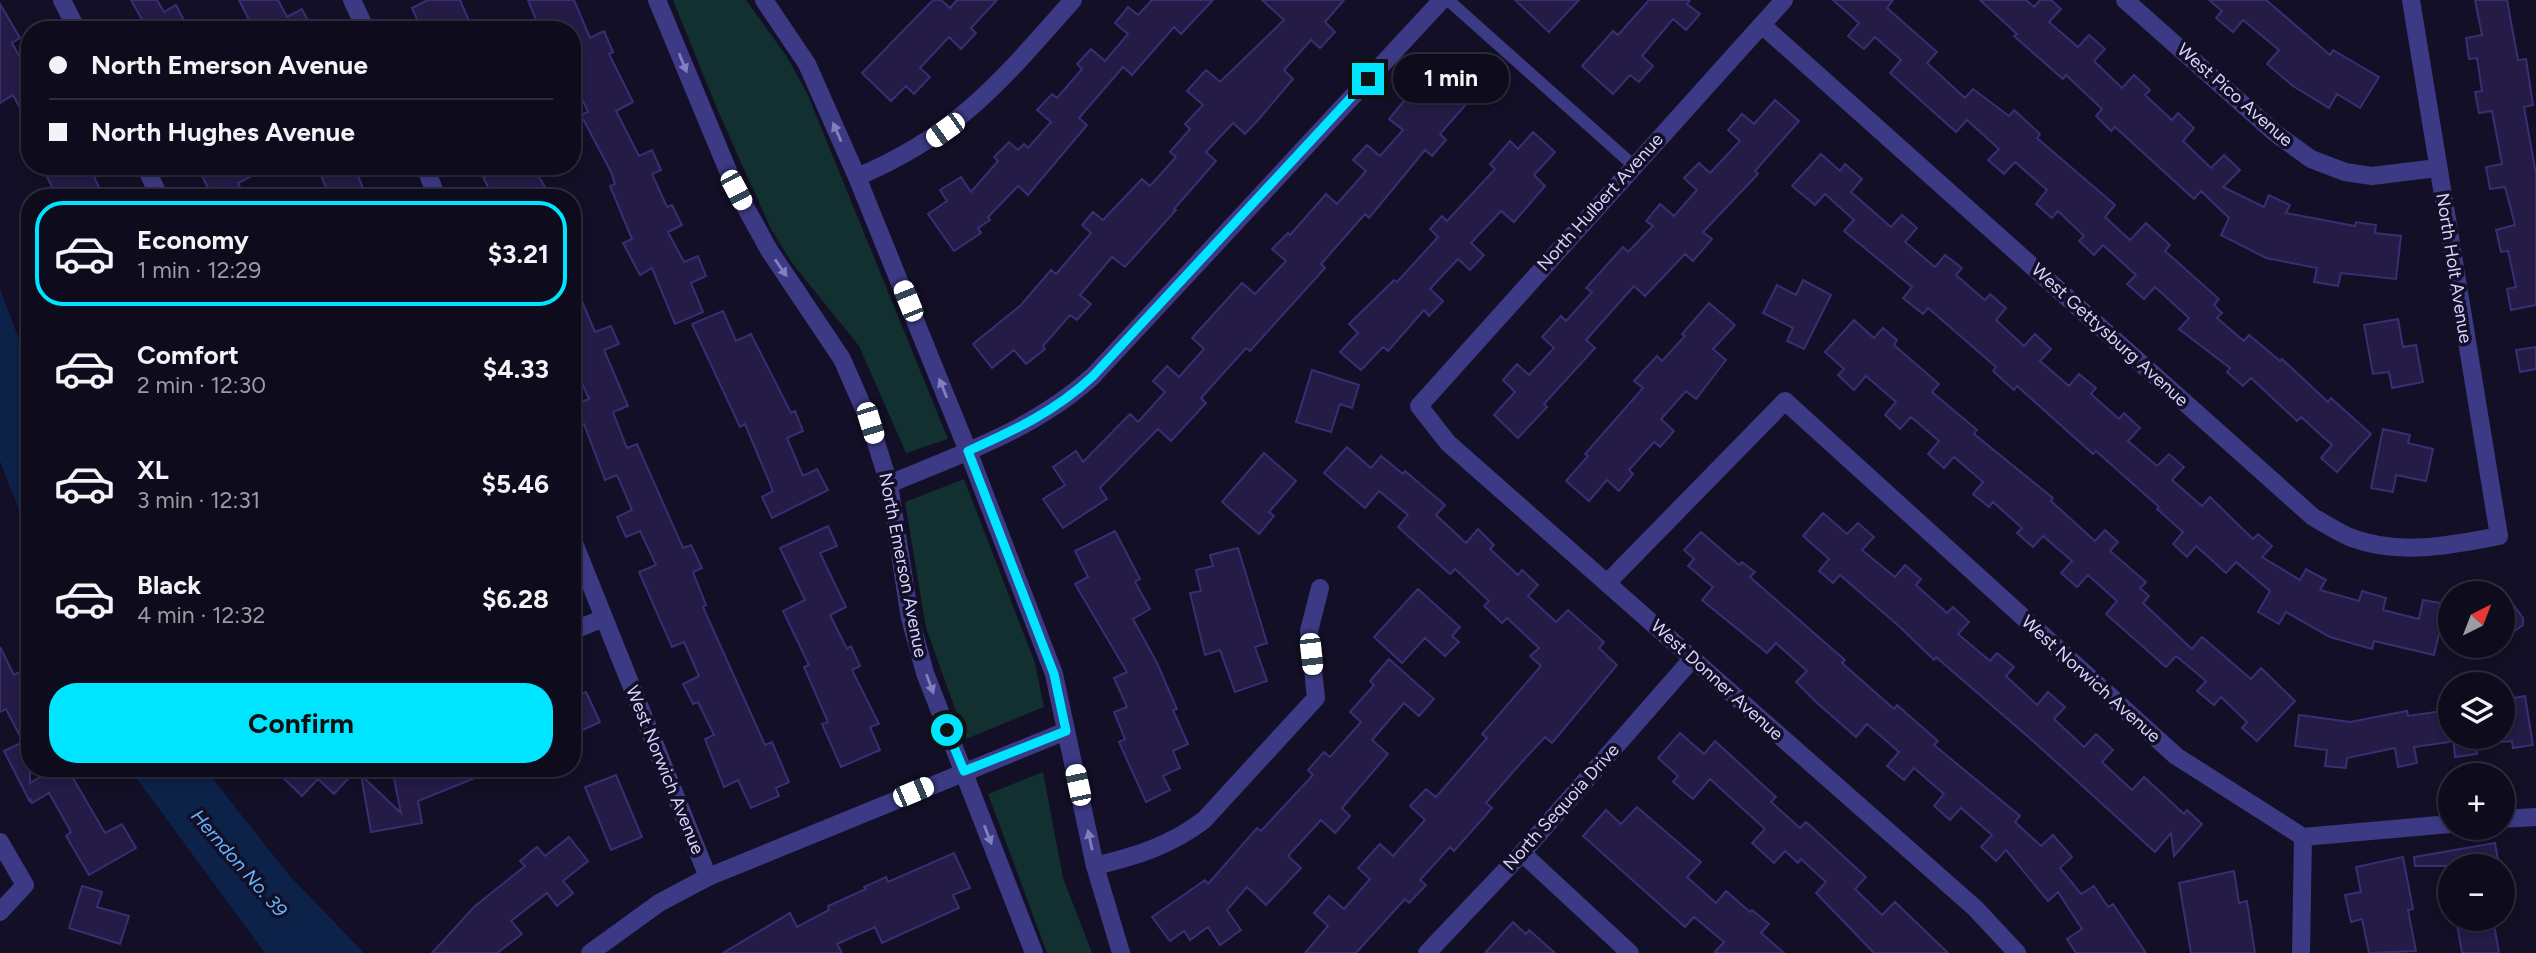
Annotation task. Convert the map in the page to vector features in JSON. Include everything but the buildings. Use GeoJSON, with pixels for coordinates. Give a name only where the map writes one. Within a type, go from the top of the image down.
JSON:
{"type":"FeatureCollection","features":[{"type":"Feature","properties":{"kind":"street"},"geometry":{"type":"LineString","coordinates":[[62,0],[72,21]]}},
{"type":"Feature","properties":{"kind":"street"},"geometry":{"type":"LineString","coordinates":[[352,0],[362,21]]}},
{"type":"Feature","properties":{"kind":"street","name":"North Emerson Avenue"},"geometry":{"type":"LineString","coordinates":[[657,0],[736,190],[769,250],[842,359],[870,423],[889,484],[910,618],[925,673],[1034,953]]}},
{"type":"Feature","properties":{"kind":"street"},"geometry":{"type":"LineString","coordinates":[[764,0],[807,64],[857,177],[968,451],[1054,674],[1095,866],[1121,953]]}},
{"type":"Feature","properties":{"kind":"street"},"geometry":{"type":"LineString","coordinates":[[857,177],[926,144],[963,116],[999,83],[1073,0]]}},
{"type":"Feature","properties":{"kind":"street"},"geometry":{"type":"LineString","coordinates":[[889,484],[1032,423],[1068,400],[1442,0]]}},
{"type":"Feature","properties":{"kind":"street","name":"North Hulbert Avenue"},"geometry":{"type":"LineString","coordinates":[[1419,406],[1784,0]]}},
{"type":"Feature","properties":{"kind":"street","name":"West Pico Avenue"},"geometry":{"type":"LineString","coordinates":[[2125,0],[2275,133],[2311,159],[2345,172],[2372,176],[2437,168]]}},
{"type":"Feature","properties":{"kind":"street","name":"North Holt Avenue"},"geometry":{"type":"LineString","coordinates":[[2410,0],[2499,536]]}},
{"type":"Feature","properties":{"kind":"street","name":"West Gettysburg Avenue"},"geometry":{"type":"LineString","coordinates":[[1762,25],[2313,517],[2351,538],[2391,548],[2441,547],[2499,536]]}},
{"type":"Feature","properties":{"kind":"street","name":"West Norwich Avenue"},"geometry":{"type":"LineString","coordinates":[[1608,582],[1785,401],[2176,756],[2303,837]]}},
{"type":"Feature","properties":{"kind":"street","name":"West Donner Avenue"},"geometry":{"type":"LineString","coordinates":[[1419,406],[1448,443],[1975,908],[2017,953]]}},
{"type":"Feature","properties":{"kind":"street","name":"West Norwich Avenue"},"geometry":{"type":"LineString","coordinates":[[581,560],[708,877],[1066,731]]}},
{"type":"Feature","properties":{"kind":"street"},"geometry":{"type":"LineString","coordinates":[[1095,866],[1151,852],[1182,837],[1204,820],[1316,698],[1309,631],[1320,588]]}},
{"type":"Feature","properties":{"kind":"street"},"geometry":{"type":"LineString","coordinates":[[581,627],[604,618]]}},
{"type":"Feature","properties":{"kind":"street","name":"North Sequoia Drive"},"geometry":{"type":"LineString","coordinates":[[1427,953],[1522,853],[1693,658]]}},
{"type":"Feature","properties":{"kind":"street"},"geometry":{"type":"LineString","coordinates":[[2515,819],[2536,817]]}},
{"type":"Feature","properties":{"kind":"street"},"geometry":{"type":"LineString","coordinates":[[2301,953],[2303,837],[2438,825]]}},
{"type":"Feature","properties":{"kind":"street"},"geometry":{"type":"LineString","coordinates":[[0,842],[24,885],[0,912]]}},
{"type":"Feature","properties":{"kind":"street"},"geometry":{"type":"LineString","coordinates":[[1522,853],[1630,953]]}},
{"type":"Feature","properties":{"kind":"street"},"geometry":{"type":"LineString","coordinates":[[590,953],[659,903],[708,877]]}},
{"type":"Feature","properties":{"kind":"lane"},"geometry":{"type":"LineString","coordinates":[[1448,0],[1633,165]]}},
{"type":"Feature","properties":{"kind":"green space"},"geometry":{"type":"Polygon","coordinates":[[[673,0],[746,0],[787,57],[807,93],[948,439],[906,453],[859,346],[792,263],[771,229],[718,111],[673,0]]]}},
{"type":"Feature","properties":{"kind":"green space"},"geometry":{"type":"Polygon","coordinates":[[[964,479],[1035,663],[1044,707],[966,739],[926,628],[905,502],[964,479]]]}},
{"type":"Feature","properties":{"kind":"green space"},"geometry":{"type":"Polygon","coordinates":[[[1043,772],[1063,878],[1092,953],[1047,953],[988,794],[1043,772]]]}},
{"type":"Feature","properties":{"kind":"water"},"geometry":{"type":"Polygon","coordinates":[[[0,289],[21,344],[21,516],[0,461],[0,289]]]}},
{"type":"Feature","properties":{"kind":"water","name":"Herndon No. 39"},"geometry":{"type":"Polygon","coordinates":[[[136,777],[211,777],[289,875],[364,953],[265,953],[136,777]]]}},
{"type":"Feature","properties":{"kind":"route"},"geometry":{"type":"LineString","coordinates":[[947,730],[964,771],[1066,731],[1054,674],[968,451],[1032,423],[1068,400],[1368,79]]}}]}
